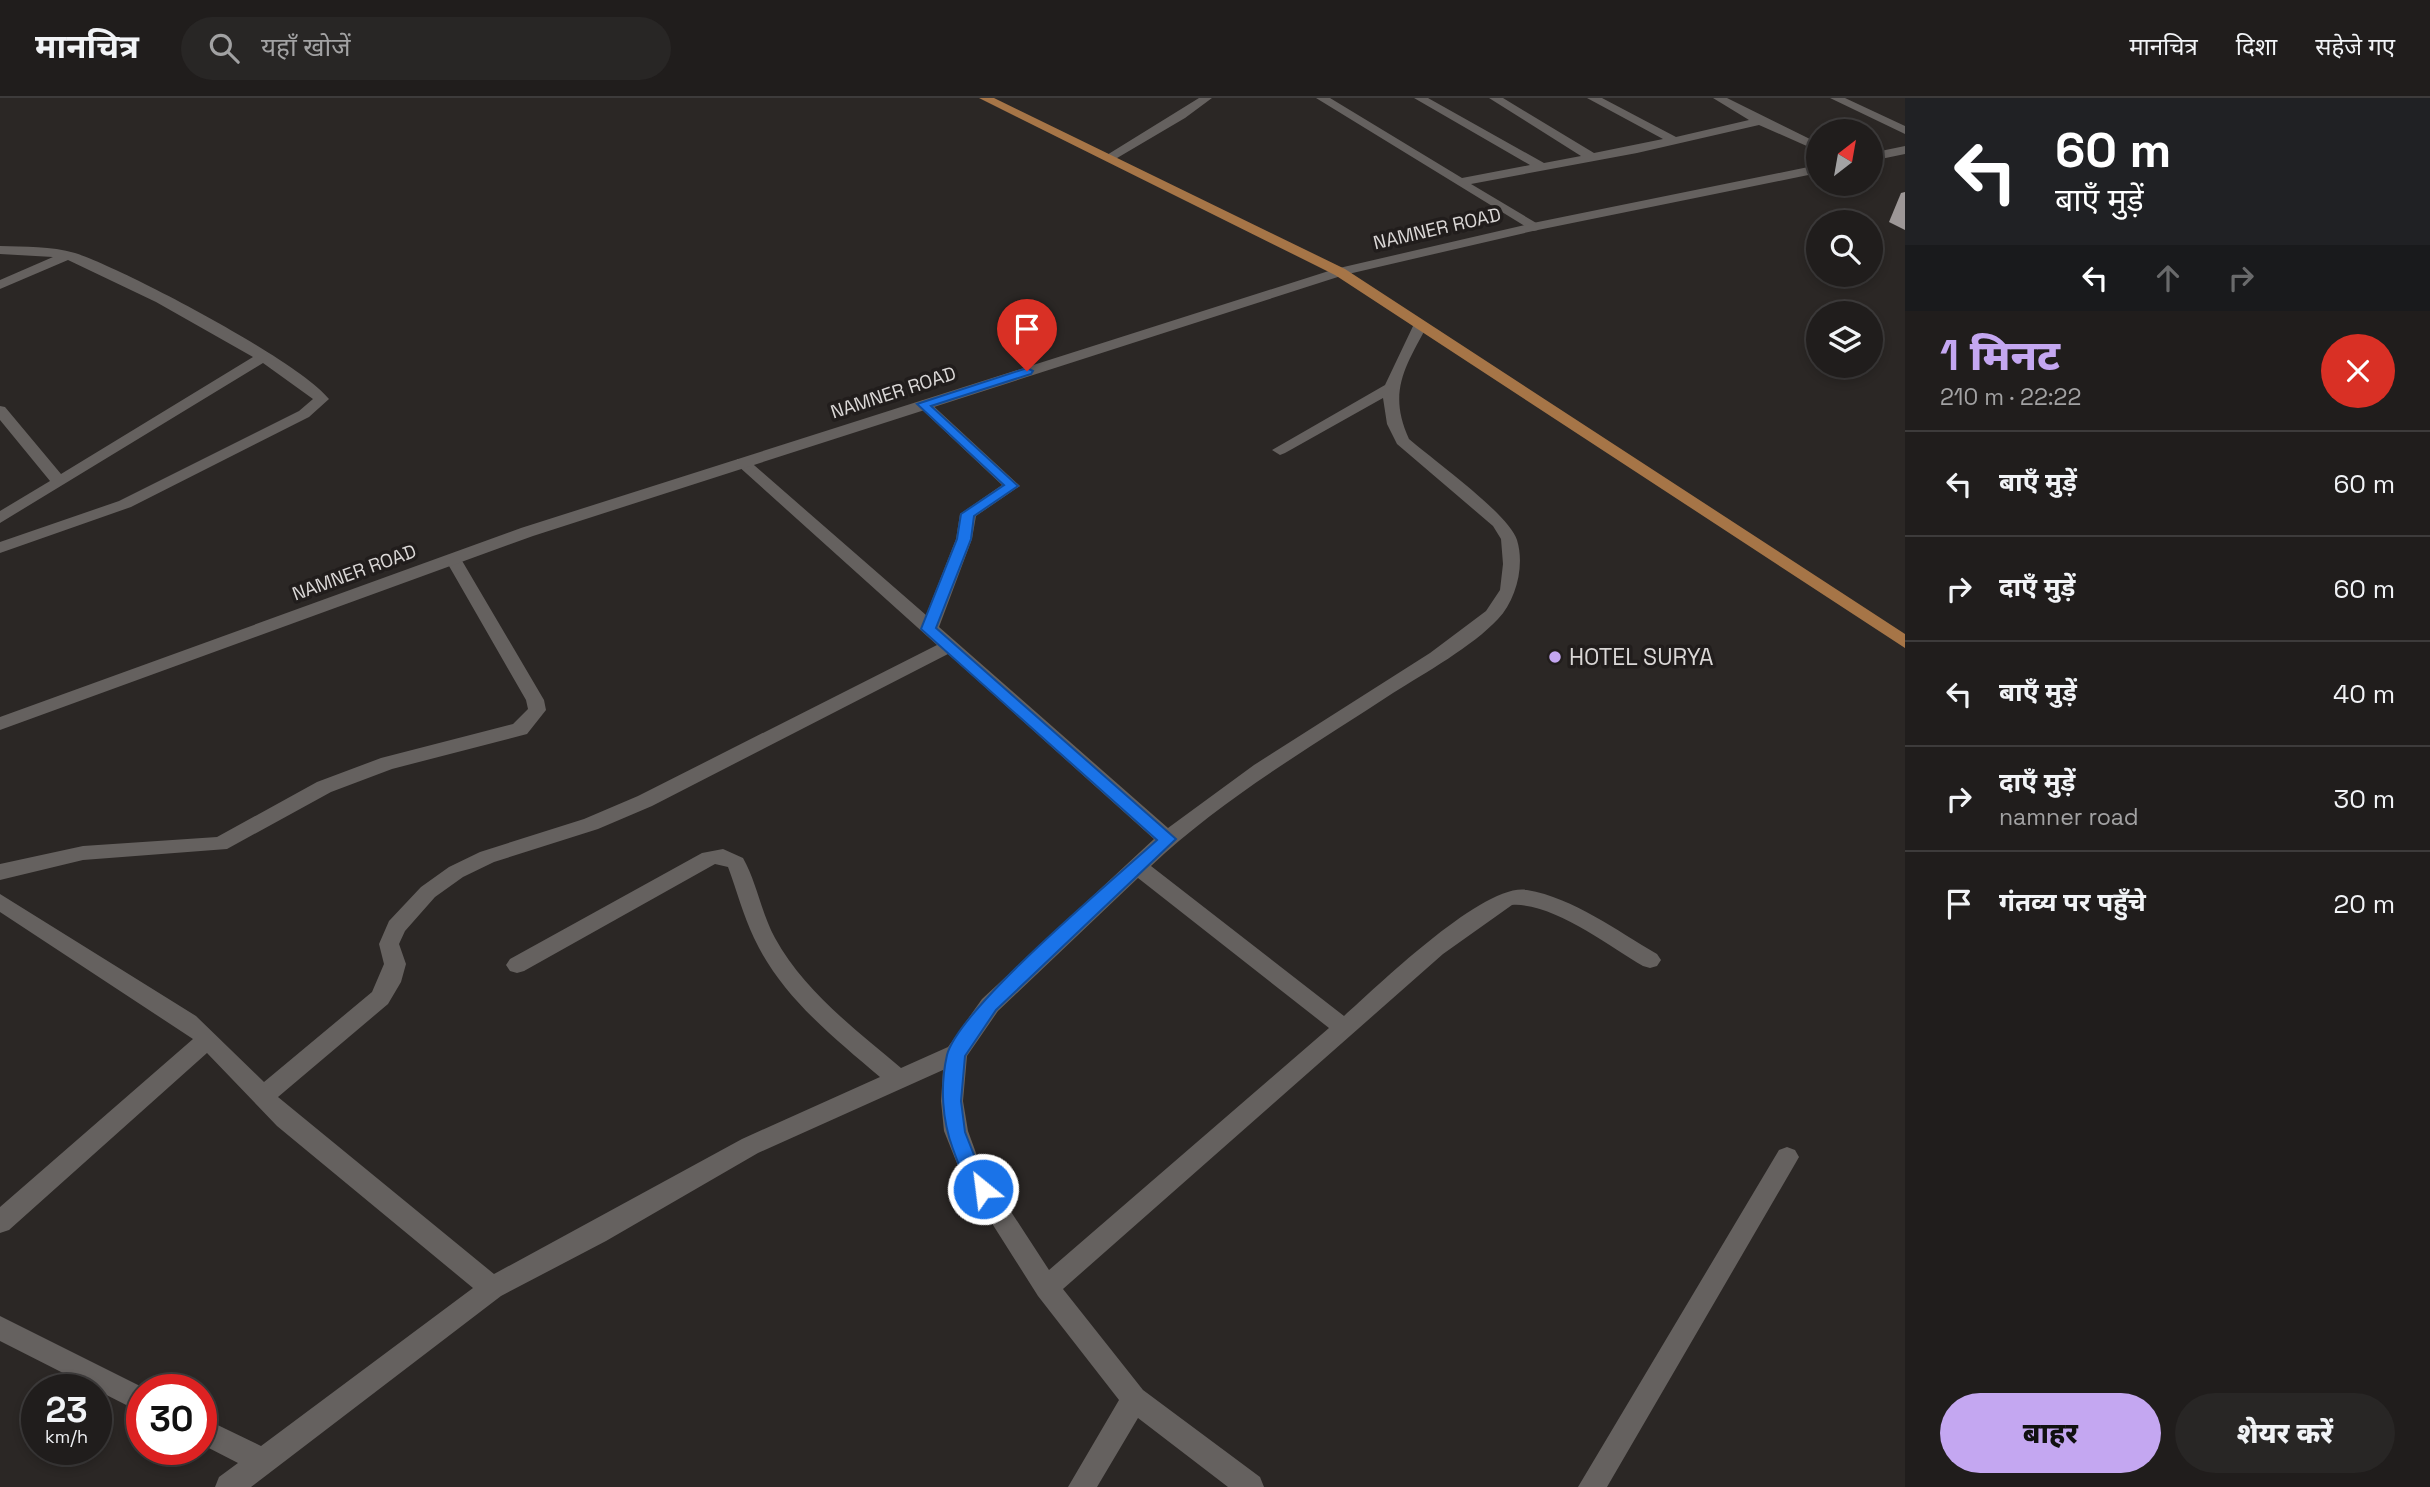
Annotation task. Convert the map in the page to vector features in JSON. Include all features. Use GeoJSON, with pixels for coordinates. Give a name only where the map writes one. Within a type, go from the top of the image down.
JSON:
{"type":"FeatureCollection","features":[{"type":"Feature","properties":{"kind":"main road"},"geometry":{"type":"LineString","coordinates":[[985,98],[1340,272],[1905,642]]}},
{"type":"Feature","properties":{"kind":"street"},"geometry":{"type":"LineString","coordinates":[[1108,158],[1181,116],[1206,98]]}},
{"type":"Feature","properties":{"kind":"street"},"geometry":{"type":"LineString","coordinates":[[1322,98],[1533,227]]}},
{"type":"Feature","properties":{"kind":"street"},"geometry":{"type":"LineString","coordinates":[[1420,98],[1539,165]]}},
{"type":"Feature","properties":{"kind":"street"},"geometry":{"type":"LineString","coordinates":[[1495,98],[1590,156]]}},
{"type":"Feature","properties":{"kind":"street"},"geometry":{"type":"LineString","coordinates":[[1593,98],[1675,141]]}},
{"type":"Feature","properties":{"kind":"street"},"geometry":{"type":"LineString","coordinates":[[1719,98],[1760,121],[1806,142]]}},
{"type":"Feature","properties":{"kind":"street"},"geometry":{"type":"LineString","coordinates":[[1836,98],[1905,130]]}},
{"type":"Feature","properties":{"kind":"street"},"geometry":{"type":"LineString","coordinates":[[1460,181],[1675,141],[1760,121]]}},
{"type":"Feature","properties":{"kind":"street"},"geometry":{"type":"LineString","coordinates":[[1883,155],[1905,150]]}},
{"type":"Feature","properties":{"kind":"street","name":"NAMNER ROAD"},"geometry":{"type":"LineString","coordinates":[[0,724],[453,559],[742,462],[1340,272],[1533,227],[1806,171]]}},
{"type":"Feature","properties":{"kind":"street"},"geometry":{"type":"LineString","coordinates":[[0,250],[67,256],[170,303],[262,358],[322,399],[304,414],[125,504],[0,548]]}},
{"type":"Feature","properties":{"kind":"street"},"geometry":{"type":"LineString","coordinates":[[0,285],[67,256]]}},
{"type":"Feature","properties":{"kind":"street"},"geometry":{"type":"LineString","coordinates":[[1250,1487],[1134,1399],[1046,1288],[970,1169],[956,1132],[952,1101],[956,1054],[990,1005],[1167,839],[1261,770],[1436,657],[1492,615],[1508,590],[1511,564],[1509,540],[1499,523],[1402,441],[1393,425],[1389,388],[1420,324]]}},
{"type":"Feature","properties":{"kind":"street"},"geometry":{"type":"LineString","coordinates":[[0,518],[262,358]]}},
{"type":"Feature","properties":{"kind":"street"},"geometry":{"type":"LineString","coordinates":[[1280,450],[1389,388]]}},
{"type":"Feature","properties":{"kind":"street"},"geometry":{"type":"LineString","coordinates":[[923,404],[1012,486],[968,514],[964,539],[929,629]]}},
{"type":"Feature","properties":{"kind":"street"},"geometry":{"type":"LineString","coordinates":[[0,410],[59,481]]}},
{"type":"Feature","properties":{"kind":"street"},"geometry":{"type":"LineString","coordinates":[[742,462],[1167,839]]}},
{"type":"Feature","properties":{"kind":"street"},"geometry":{"type":"LineString","coordinates":[[0,872],[83,853],[220,844],[324,787],[351,776],[388,763],[520,729],[537,709],[535,700],[453,559]]}},
{"type":"Feature","properties":{"kind":"street"},"geometry":{"type":"LineString","coordinates":[[263,1096],[380,998],[389,985],[395,964],[389,944],[396,926],[428,892],[456,872],[487,857],[558,836],[645,801],[948,647]]}},
{"type":"Feature","properties":{"kind":"street"},"geometry":{"type":"LineString","coordinates":[[517,965],[720,854],[736,863],[765,938],[793,981],[899,1080]]}},
{"type":"Feature","properties":{"kind":"street"},"geometry":{"type":"LineString","coordinates":[[1138,867],[1344,1028]]}},
{"type":"Feature","properties":{"kind":"street"},"geometry":{"type":"LineString","coordinates":[[1046,1288],[1436,948],[1510,898],[1531,898],[1558,908],[1650,960]]}},
{"type":"Feature","properties":{"kind":"street"},"geometry":{"type":"LineString","coordinates":[[0,902],[188,1022],[208,1039],[285,1119],[492,1288]]}},
{"type":"Feature","properties":{"kind":"street"},"geometry":{"type":"LineString","coordinates":[[0,1222],[208,1039]]}},
{"type":"Feature","properties":{"kind":"street"},"geometry":{"type":"LineString","coordinates":[[229,1487],[492,1288],[597,1233],[750,1146],[956,1054]]}},
{"type":"Feature","properties":{"kind":"street"},"geometry":{"type":"LineString","coordinates":[[1592,1487],[1787,1157]]}},
{"type":"Feature","properties":{"kind":"street"},"geometry":{"type":"LineString","coordinates":[[0,1328],[126,1392]]}},
{"type":"Feature","properties":{"kind":"street"},"geometry":{"type":"LineString","coordinates":[[1082,1487],[1134,1399]]}},
{"type":"Feature","properties":{"kind":"street"},"geometry":{"type":"LineString","coordinates":[[217,1438],[262,1461]]}},
{"type":"Feature","properties":{"kind":"place","name":"HOTEL SURYA"},"geometry":{"type":"Point","coordinates":[1555,657]}},
{"type":"Feature","properties":{"kind":"route"},"geometry":{"type":"LineString","coordinates":[[983,1189],[970,1169],[956,1132],[952,1101],[956,1054],[990,1005],[1167,839],[929,629],[964,539],[968,514],[1012,486],[1011,482],[923,404],[1027,371]]}}]}
